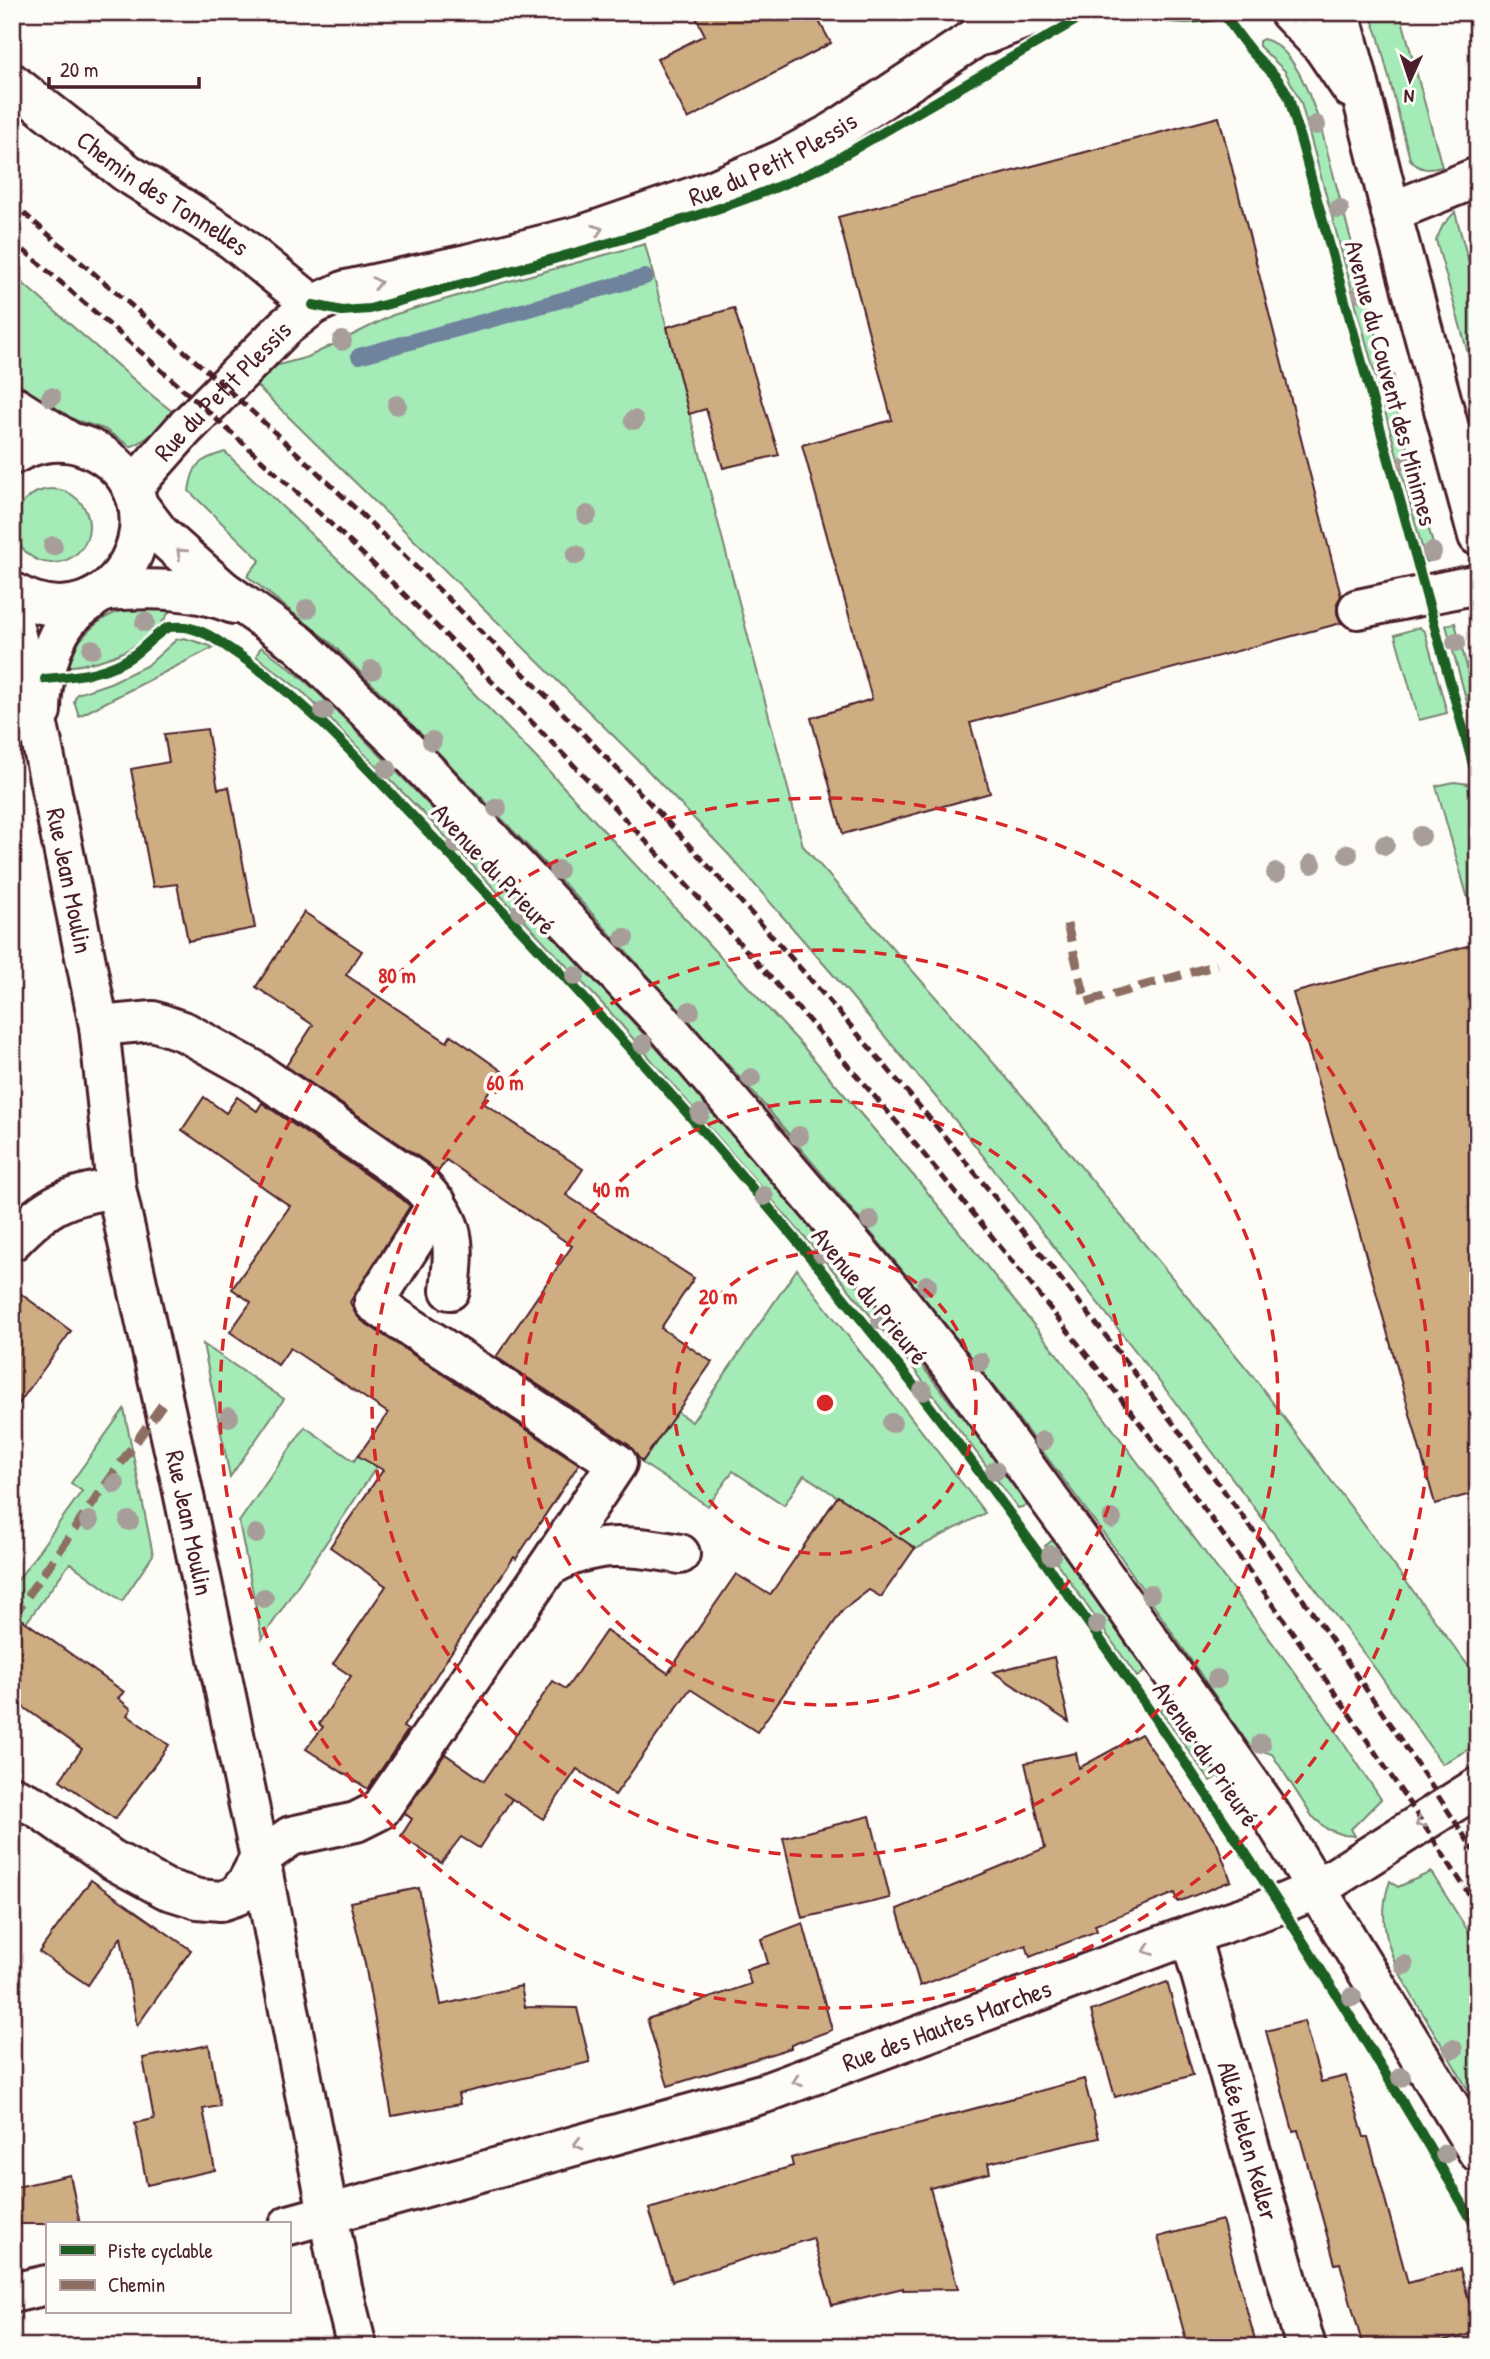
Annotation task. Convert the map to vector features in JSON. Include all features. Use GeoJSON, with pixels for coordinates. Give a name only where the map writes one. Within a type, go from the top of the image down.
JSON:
{"type":"FeatureCollection","features":[{"type":"Feature","properties":{"kind":"street","name":"Rue du Petit Plessis"},"geometry":{"type":"LineString","coordinates":[[135,497],[184,429],[285,327],[313,305],[346,290],[480,261],[582,235],[713,190],[782,160],[830,134],[975,38],[1006,12]]}},
{"type":"Feature","properties":{"kind":"street","name":"Rue du Petit Plessis"},"geometry":{"type":"LineString","coordinates":[[975,38],[1042,12]]}},
{"type":"Feature","properties":{"kind":"street","name":"Avenue du Couvent des Minimes"},"geometry":{"type":"LineString","coordinates":[[1289,12],[1323,47],[1343,73],[1365,111]]}},
{"type":"Feature","properties":{"kind":"street","name":"Avenue du Couvent des Minimes"},"geometry":{"type":"LineString","coordinates":[[1337,12],[1344,28],[1478,536]]}},
{"type":"Feature","properties":{"kind":"street","name":"Chemin des Tonnelles"},"geometry":{"type":"LineString","coordinates":[[12,83],[127,173],[233,240],[313,305]]}},
{"type":"Feature","properties":{"kind":"street"},"geometry":{"type":"LineString","coordinates":[[1391,212],[1478,177]]}},
{"type":"Feature","properties":{"kind":"street"},"geometry":{"type":"LineString","coordinates":[[12,405],[70,442]]}},
{"type":"Feature","properties":{"kind":"street"},"geometry":{"type":"LineString","coordinates":[[12,455],[38,444],[70,442]]}},
{"type":"Feature","properties":{"kind":"street","name":"Avenue du Prieuré"},"geometry":{"type":"LineString","coordinates":[[70,442],[85,446],[106,458],[123,474],[160,534],[223,590],[300,645],[400,743],[665,1024],[895,1295],[965,1384],[1081,1543],[1265,1805],[1478,2152]]}},
{"type":"Feature","properties":{"kind":"street","name":"Rue Jean Moulin"},"geometry":{"type":"LineString","coordinates":[[40,734],[41,700],[52,651],[60,631],[69,618],[117,581],[135,553],[139,529],[135,497]]}},
{"type":"Feature","properties":{"kind":"street"},"geometry":{"type":"LineString","coordinates":[[1357,609],[1478,584]]}},
{"type":"Feature","properties":{"kind":"street","name":"Avenue du Prieuré"},"geometry":{"type":"LineString","coordinates":[[12,592],[27,601],[59,607],[98,596],[155,588],[222,599],[252,612]]}},
{"type":"Feature","properties":{"kind":"street","name":"Rue Jean Moulin"},"geometry":{"type":"LineString","coordinates":[[12,620],[40,734],[99,1026],[116,1188],[260,1858],[342,2287],[357,2347]]}},
{"type":"Feature","properties":{"kind":"street"},"geometry":{"type":"LineString","coordinates":[[99,1026],[153,1021],[185,1032],[252,1069],[417,1182],[448,1221],[453,1246],[450,1290]]}},
{"type":"Feature","properties":{"kind":"street"},"geometry":{"type":"LineString","coordinates":[[12,1241],[31,1221],[57,1202],[72,1196],[116,1188]]}},
{"type":"Feature","properties":{"kind":"street"},"geometry":{"type":"LineString","coordinates":[[12,1796],[37,1807],[111,1859],[166,1889],[198,1899],[221,1902],[236,1896],[260,1858],[291,1836],[356,1822],[380,1810],[617,1463],[374,1303],[437,1204]]}},
{"type":"Feature","properties":{"kind":"street"},"geometry":{"type":"LineString","coordinates":[[547,1568],[562,1558],[603,1547],[628,1545],[680,1554]]}},
{"type":"Feature","properties":{"kind":"street","name":"Rue des Hautes Marches"},"geometry":{"type":"LineString","coordinates":[[290,2225],[765,2093],[1317,1889],[1478,1787]]}},
{"type":"Feature","properties":{"kind":"street","name":"Allée Helen Keller"},"geometry":{"type":"LineString","coordinates":[[1190,1935],[1306,2347]]}},
{"type":"Feature","properties":{"kind":"street"},"geometry":{"type":"LineString","coordinates":[[12,2293],[46,2285]]}},
{"type":"Feature","properties":{"kind":"green space"},"geometry":{"type":"Polygon","coordinates":[[[1369,12],[1400,12],[1442,167],[1424,169],[1410,159],[1378,35],[1369,12]]]}},
{"type":"Feature","properties":{"kind":"green space"},"geometry":{"type":"Polygon","coordinates":[[[1263,39],[1274,43],[1292,61],[1319,121],[1437,559],[1426,562],[1301,103],[1285,71],[1259,46],[1259,41],[1263,39]]]}},
{"type":"Feature","properties":{"kind":"green space"},"geometry":{"type":"Polygon","coordinates":[[[1455,212],[1478,296],[1478,389],[1436,240],[1443,225],[1455,212]]]}},
{"type":"Feature","properties":{"kind":"green space"},"geometry":{"type":"Polygon","coordinates":[[[645,244],[803,846],[1026,1100],[1253,1376],[1371,1534],[1478,1679],[1478,1752],[1471,1748],[1442,1764],[1377,1671],[1169,1394],[955,1120],[729,855],[633,755],[254,383],[275,366],[308,357],[393,315],[645,244]]]}},
{"type":"Feature","properties":{"kind":"green space"},"geometry":{"type":"Polygon","coordinates":[[[12,274],[178,416],[146,439],[130,446],[104,429],[66,417],[39,404],[12,379],[12,274]]]}},
{"type":"Feature","properties":{"kind":"green space"},"geometry":{"type":"Polygon","coordinates":[[[225,452],[435,653],[546,768],[800,1043],[924,1188],[1057,1354],[1318,1704],[1381,1799],[1351,1829],[1355,1836],[1327,1829],[1312,1816],[1272,1754],[1250,1747],[1116,1550],[1002,1397],[902,1270],[766,1107],[588,909],[392,704],[332,644],[247,576],[260,560],[189,491],[198,464],[225,452]]]}},
{"type":"Feature","properties":{"kind":"green space"},"geometry":{"type":"Polygon","coordinates":[[[52,489],[73,495],[83,505],[89,526],[83,547],[73,557],[52,563],[31,557],[21,547],[15,526],[21,505],[31,495],[52,489]]]}},
{"type":"Feature","properties":{"kind":"green space"},"geometry":{"type":"Polygon","coordinates":[[[172,606],[153,632],[127,650],[96,661],[65,667],[89,630],[106,617],[132,608],[172,606]]]}},
{"type":"Feature","properties":{"kind":"green space"},"geometry":{"type":"Polygon","coordinates":[[[1455,623],[1477,704],[1468,706],[1446,625],[1455,623]]]}},
{"type":"Feature","properties":{"kind":"green space"},"geometry":{"type":"Polygon","coordinates":[[[1419,627],[1425,632],[1447,713],[1419,720],[1395,635],[1419,627]]]}},
{"type":"Feature","properties":{"kind":"green space"},"geometry":{"type":"Polygon","coordinates":[[[184,638],[214,647],[79,716],[74,701],[77,694],[110,683],[148,665],[176,640],[184,638]]]}},
{"type":"Feature","properties":{"kind":"green space"},"geometry":{"type":"Polygon","coordinates":[[[261,647],[304,680],[343,717],[471,849],[667,1060],[863,1292],[1029,1505],[1018,1508],[907,1360],[843,1282],[611,1013],[429,819],[305,694],[256,656],[261,647]]]}},
{"type":"Feature","properties":{"kind":"green space"},"geometry":{"type":"Polygon","coordinates":[[[1454,782],[1469,784],[1478,816],[1478,934],[1436,786],[1454,782]]]}},
{"type":"Feature","properties":{"kind":"green space"},"geometry":{"type":"Polygon","coordinates":[[[797,1269],[985,1513],[916,1549],[804,1475],[784,1505],[733,1471],[708,1506],[642,1463],[677,1412],[692,1422],[797,1269]]]}},
{"type":"Feature","properties":{"kind":"green space"},"geometry":{"type":"Polygon","coordinates":[[[203,1344],[284,1399],[230,1477],[203,1344]]]}},
{"type":"Feature","properties":{"kind":"green space"},"geometry":{"type":"Polygon","coordinates":[[[124,1409],[153,1555],[122,1601],[70,1563],[12,1642],[12,1588],[82,1491],[71,1483],[124,1409]]]}},
{"type":"Feature","properties":{"kind":"green space"},"geometry":{"type":"Polygon","coordinates":[[[305,1427],[354,1461],[359,1454],[377,1466],[262,1639],[239,1522],[305,1427]]]}},
{"type":"Feature","properties":{"kind":"green space"},"geometry":{"type":"Polygon","coordinates":[[[1053,1540],[1146,1671],[1137,1677],[1045,1546],[1053,1540]]]}},
{"type":"Feature","properties":{"kind":"green space"},"geometry":{"type":"Polygon","coordinates":[[[1168,1705],[1218,1776],[1210,1781],[1160,1710],[1168,1705]]]}},
{"type":"Feature","properties":{"kind":"green space"},"geometry":{"type":"Polygon","coordinates":[[[1431,1872],[1478,1947],[1478,2107],[1410,1993],[1387,1939],[1384,1920],[1390,1881],[1398,1887],[1431,1872]]]}},
{"type":"Feature","properties":{"kind":"building"},"geometry":{"type":"Polygon","coordinates":[[[693,12],[814,12],[831,43],[688,119],[657,59],[705,35],[693,12]]]}},
{"type":"Feature","properties":{"kind":"building"},"geometry":{"type":"Polygon","coordinates":[[[1219,117],[1341,596],[1337,603],[1337,613],[1341,623],[970,723],[990,793],[843,834],[811,718],[872,699],[802,445],[892,420],[838,217],[1219,117]]]}},
{"type":"Feature","properties":{"kind":"building"},"geometry":{"type":"Polygon","coordinates":[[[734,308],[779,455],[723,468],[706,409],[689,414],[667,327],[734,308]]]}},
{"type":"Feature","properties":{"kind":"building"},"geometry":{"type":"Polygon","coordinates":[[[207,729],[218,789],[229,787],[255,928],[188,941],[177,884],[153,887],[131,769],[169,762],[164,734],[207,729]]]}},
{"type":"Feature","properties":{"kind":"building"},"geometry":{"type":"Polygon","coordinates":[[[304,912],[362,951],[346,975],[447,1042],[451,1035],[502,1071],[482,1102],[583,1169],[566,1195],[694,1278],[661,1328],[712,1362],[642,1462],[629,1445],[496,1357],[572,1246],[446,1160],[438,1172],[286,1066],[313,1025],[256,987],[304,912]]]}},
{"type":"Feature","properties":{"kind":"building"},"geometry":{"type":"Polygon","coordinates":[[[1478,943],[1478,1492],[1435,1504],[1293,993],[1478,943]]]}},
{"type":"Feature","properties":{"kind":"building"},"geometry":{"type":"Polygon","coordinates":[[[204,1097],[226,1113],[237,1097],[257,1111],[262,1103],[410,1206],[350,1302],[355,1313],[362,1321],[579,1464],[443,1665],[403,1727],[408,1730],[368,1789],[306,1749],[323,1727],[319,1724],[351,1676],[333,1664],[386,1586],[330,1547],[383,1470],[358,1456],[388,1413],[290,1348],[278,1365],[230,1332],[251,1302],[232,1289],[290,1206],[182,1130],[204,1097]]]}},
{"type":"Feature","properties":{"kind":"building"},"geometry":{"type":"Polygon","coordinates":[[[12,1287],[71,1331],[12,1413],[12,1287]]]}},
{"type":"Feature","properties":{"kind":"building"},"geometry":{"type":"Polygon","coordinates":[[[838,1496],[915,1548],[881,1597],[869,1590],[843,1610],[757,1732],[690,1689],[615,1795],[577,1769],[543,1819],[503,1793],[512,1799],[479,1848],[461,1837],[441,1863],[401,1836],[412,1819],[404,1813],[445,1754],[484,1781],[553,1681],[566,1689],[606,1631],[668,1673],[736,1574],[770,1595],[838,1496]]]}},
{"type":"Feature","properties":{"kind":"building"},"geometry":{"type":"Polygon","coordinates":[[[12,1612],[124,1692],[118,1698],[131,1709],[127,1715],[169,1745],[115,1819],[60,1780],[82,1749],[12,1699],[12,1612]]]}},
{"type":"Feature","properties":{"kind":"building"},"geometry":{"type":"Polygon","coordinates":[[[1054,1657],[1069,1722],[993,1672],[1054,1657]]]}},
{"type":"Feature","properties":{"kind":"building"},"geometry":{"type":"Polygon","coordinates":[[[1141,1734],[1217,1843],[1231,1881],[1178,1902],[1175,1893],[1095,1925],[1097,1931],[1030,1957],[1026,1945],[920,1986],[897,1909],[1045,1848],[1025,1763],[1076,1753],[1079,1768],[1141,1734]]]}},
{"type":"Feature","properties":{"kind":"building"},"geometry":{"type":"Polygon","coordinates":[[[870,1816],[890,1898],[802,1918],[783,1838],[870,1816]]]}},
{"type":"Feature","properties":{"kind":"building"},"geometry":{"type":"Polygon","coordinates":[[[91,1880],[191,1950],[137,2026],[121,1937],[88,1985],[39,1952],[91,1880]]]}},
{"type":"Feature","properties":{"kind":"building"},"geometry":{"type":"Polygon","coordinates":[[[419,1888],[441,2005],[521,1986],[525,2007],[577,2008],[590,2062],[458,2094],[460,2104],[392,2116],[365,1964],[350,1902],[419,1888]]]}},
{"type":"Feature","properties":{"kind":"building"},"geometry":{"type":"Polygon","coordinates":[[[803,1923],[832,2030],[791,2045],[791,2048],[668,2086],[647,2019],[751,1984],[746,1970],[768,1963],[761,1939],[803,1923]]]}},
{"type":"Feature","properties":{"kind":"building"},"geometry":{"type":"Polygon","coordinates":[[[1167,1982],[1193,2075],[1115,2097],[1091,2011],[1167,1982]]]}},
{"type":"Feature","properties":{"kind":"building"},"geometry":{"type":"Polygon","coordinates":[[[1304,2021],[1321,2082],[1346,2076],[1364,2137],[1368,2137],[1408,2283],[1460,2269],[1478,2332],[1423,2347],[1363,2347],[1340,2263],[1335,2264],[1298,2130],[1293,2131],[1266,2031],[1304,2021]]]}},
{"type":"Feature","properties":{"kind":"building"},"geometry":{"type":"Polygon","coordinates":[[[209,2045],[220,2106],[203,2109],[215,2170],[147,2185],[135,2123],[154,2119],[143,2058],[209,2045]]]}},
{"type":"Feature","properties":{"kind":"building"},"geometry":{"type":"Polygon","coordinates":[[[1084,2079],[1099,2138],[988,2163],[990,2173],[930,2188],[958,2289],[903,2288],[832,2305],[813,2238],[672,2281],[649,2209],[793,2166],[791,2158],[1084,2079]]]}},
{"type":"Feature","properties":{"kind":"building"},"geometry":{"type":"Polygon","coordinates":[[[70,2175],[80,2222],[12,2224],[12,2188],[70,2175]]]}},
{"type":"Feature","properties":{"kind":"building"},"geometry":{"type":"Polygon","coordinates":[[[1222,2220],[1257,2347],[1188,2347],[1158,2237],[1222,2220]]]}},
{"type":"Feature","properties":{"kind":"waterway"},"geometry":{"type":"LineString","coordinates":[[359,356],[645,277]]}},
{"type":"Feature","properties":{"kind":"railway"},"geometry":{"type":"LineString","coordinates":[[12,203],[215,378],[370,522],[655,808],[784,950],[911,1096],[1033,1244],[1150,1393],[1319,1621],[1478,1857]]}},
{"type":"Feature","properties":{"kind":"railway"},"geometry":{"type":"LineString","coordinates":[[12,240],[264,463],[411,601],[596,788],[686,884],[861,1080],[1029,1283],[1160,1449],[1300,1643],[1478,1908]]}},
{"type":"Feature","properties":{"kind":"marked path"},"geometry":{"type":"LineString","coordinates":[[1067,924],[1086,1002],[1217,965]]}},
{"type":"Feature","properties":{"kind":"marked path"},"geometry":{"type":"LineString","coordinates":[[12,1618],[164,1402]]}},
{"type":"Feature","properties":{"kind":"cycle path"},"geometry":{"type":"LineString","coordinates":[[313,305],[342,311],[370,309],[598,246],[754,196],[832,162],[1090,12]]}},
{"type":"Feature","properties":{"kind":"cycle path"},"geometry":{"type":"LineString","coordinates":[[1141,12],[1186,19],[1232,12]]}},
{"type":"Feature","properties":{"kind":"cycle path"},"geometry":{"type":"LineString","coordinates":[[1224,15],[1251,51],[1277,78],[1289,98],[1478,783]]}},
{"type":"Feature","properties":{"kind":"cycle path"},"geometry":{"type":"LineString","coordinates":[[45,679],[92,673],[114,666],[135,654],[169,627],[187,627],[209,636],[255,666],[308,710],[548,959],[782,1223],[893,1359],[998,1497],[1099,1638],[1248,1856],[1343,2004],[1478,2231]]}}]}
